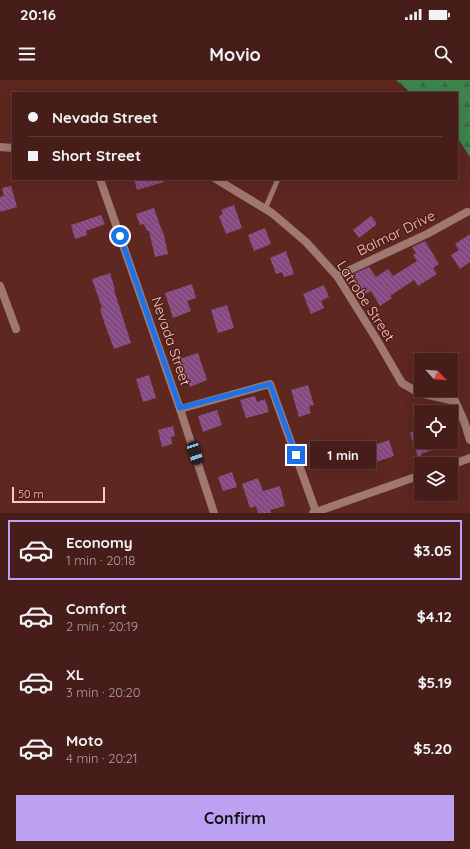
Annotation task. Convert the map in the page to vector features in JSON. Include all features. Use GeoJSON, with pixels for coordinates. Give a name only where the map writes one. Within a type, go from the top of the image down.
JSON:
{"type":"FeatureCollection","features":[{"type":"Feature","properties":{"kind":"street"},"geometry":{"type":"LineString","coordinates":[[0,147],[12,148]]}},
{"type":"Feature","properties":{"kind":"street","name":"Nevada Street"},"geometry":{"type":"LineString","coordinates":[[100,180],[180,408],[214,513]]}},
{"type":"Feature","properties":{"kind":"street","name":"Latrobe Street"},"geometry":{"type":"LineString","coordinates":[[218,180],[272,213],[306,242],[337,276],[378,340],[402,384],[419,393],[455,401],[464,421],[470,440]]}},
{"type":"Feature","properties":{"kind":"street","name":"Balmar Drive"},"geometry":{"type":"LineString","coordinates":[[337,276],[427,234],[467,212]]}},
{"type":"Feature","properties":{"kind":"street"},"geometry":{"type":"LineString","coordinates":[[0,286],[16,329]]}},
{"type":"Feature","properties":{"kind":"street"},"geometry":{"type":"LineString","coordinates":[[180,408],[270,384],[315,512],[414,477]]}},
{"type":"Feature","properties":{"kind":"street"},"geometry":{"type":"LineString","coordinates":[[458,462],[470,458]]}},
{"type":"Feature","properties":{"kind":"lane"},"geometry":{"type":"LineString","coordinates":[[265,209],[278,180]]}},
{"type":"Feature","properties":{"kind":"green space"},"geometry":{"type":"Polygon","coordinates":[[[396,80],[470,80],[470,157],[458,139],[458,92],[410,92],[396,80]]]}},
{"type":"Feature","properties":{"kind":"building"},"geometry":{"type":"Polygon","coordinates":[[[134,180],[164,180],[164,182],[137,190],[134,180]]]}},
{"type":"Feature","properties":{"kind":"building"},"geometry":{"type":"Polygon","coordinates":[[[11,186],[17,207],[0,212],[0,197],[4,196],[2,188],[11,186]]]}},
{"type":"Feature","properties":{"kind":"building"},"geometry":{"type":"Polygon","coordinates":[[[234,205],[242,228],[226,234],[219,216],[223,214],[221,210],[234,205]]]}},
{"type":"Feature","properties":{"kind":"building"},"geometry":{"type":"Polygon","coordinates":[[[154,208],[163,231],[168,254],[155,257],[149,231],[147,231],[144,224],[140,225],[136,214],[154,208]]]}},
{"type":"Feature","properties":{"kind":"building"},"geometry":{"type":"Polygon","coordinates":[[[101,215],[105,224],[86,231],[87,235],[75,239],[71,225],[101,215]]]}},
{"type":"Feature","properties":{"kind":"building"},"geometry":{"type":"Polygon","coordinates":[[[371,216],[377,224],[359,238],[353,230],[371,216]]]}},
{"type":"Feature","properties":{"kind":"building"},"geometry":{"type":"Polygon","coordinates":[[[265,228],[271,244],[254,251],[248,235],[265,228]]]}},
{"type":"Feature","properties":{"kind":"building"},"geometry":{"type":"Polygon","coordinates":[[[470,234],[470,262],[460,269],[451,255],[459,250],[455,244],[470,234]]]}},
{"type":"Feature","properties":{"kind":"building"},"geometry":{"type":"Polygon","coordinates":[[[425,241],[439,264],[433,268],[437,274],[418,286],[414,280],[390,296],[392,298],[380,306],[371,291],[364,295],[351,275],[369,267],[376,277],[388,269],[393,276],[417,261],[413,255],[416,253],[412,247],[425,241]]]}},
{"type":"Feature","properties":{"kind":"building"},"geometry":{"type":"Polygon","coordinates":[[[286,251],[294,274],[284,277],[282,272],[276,274],[270,258],[286,251]]]}},
{"type":"Feature","properties":{"kind":"building"},"geometry":{"type":"Polygon","coordinates":[[[110,273],[131,343],[114,349],[103,319],[100,309],[102,308],[92,279],[110,273]]]}},
{"type":"Feature","properties":{"kind":"building"},"geometry":{"type":"Polygon","coordinates":[[[192,284],[196,298],[187,301],[191,311],[173,318],[165,293],[192,284]]]}},
{"type":"Feature","properties":{"kind":"building"},"geometry":{"type":"Polygon","coordinates":[[[324,285],[329,297],[321,301],[324,308],[311,314],[303,294],[324,285]]]}},
{"type":"Feature","properties":{"kind":"building"},"geometry":{"type":"Polygon","coordinates":[[[227,305],[234,328],[218,333],[211,310],[227,305]]]}},
{"type":"Feature","properties":{"kind":"building"},"geometry":{"type":"Polygon","coordinates":[[[198,353],[207,380],[190,387],[183,369],[179,371],[176,360],[198,353]]]}},
{"type":"Feature","properties":{"kind":"building"},"geometry":{"type":"Polygon","coordinates":[[[149,375],[156,398],[143,402],[136,379],[149,375]]]}},
{"type":"Feature","properties":{"kind":"building"},"geometry":{"type":"Polygon","coordinates":[[[308,385],[314,405],[309,406],[311,413],[299,417],[291,390],[308,385]]]}},
{"type":"Feature","properties":{"kind":"building"},"geometry":{"type":"Polygon","coordinates":[[[255,396],[257,402],[265,399],[269,412],[246,418],[240,400],[255,396]]]}},
{"type":"Feature","properties":{"kind":"building"},"geometry":{"type":"Polygon","coordinates":[[[217,410],[222,425],[203,432],[198,416],[217,410]]]}},
{"type":"Feature","properties":{"kind":"building"},"geometry":{"type":"Polygon","coordinates":[[[173,426],[175,436],[171,437],[172,444],[162,447],[158,430],[173,426]]]}},
{"type":"Feature","properties":{"kind":"building"},"geometry":{"type":"Polygon","coordinates":[[[414,432],[414,445],[410,433],[414,432]]]}},
{"type":"Feature","properties":{"kind":"building"},"geometry":{"type":"Polygon","coordinates":[[[389,440],[394,456],[373,463],[368,447],[389,440]]]}},
{"type":"Feature","properties":{"kind":"building"},"geometry":{"type":"Polygon","coordinates":[[[415,449],[432,449],[421,454],[421,457],[418,457],[415,449]]]}},
{"type":"Feature","properties":{"kind":"building"},"geometry":{"type":"Polygon","coordinates":[[[232,472],[237,487],[223,491],[218,477],[232,472]]]}},
{"type":"Feature","properties":{"kind":"building"},"geometry":{"type":"Polygon","coordinates":[[[258,478],[263,491],[280,486],[285,506],[270,510],[271,513],[258,513],[256,506],[250,508],[242,484],[258,478]]]}},
{"type":"Feature","properties":{"kind":"route"},"geometry":{"type":"LineString","coordinates":[[120,236],[180,408],[270,384],[296,455]]}}]}
